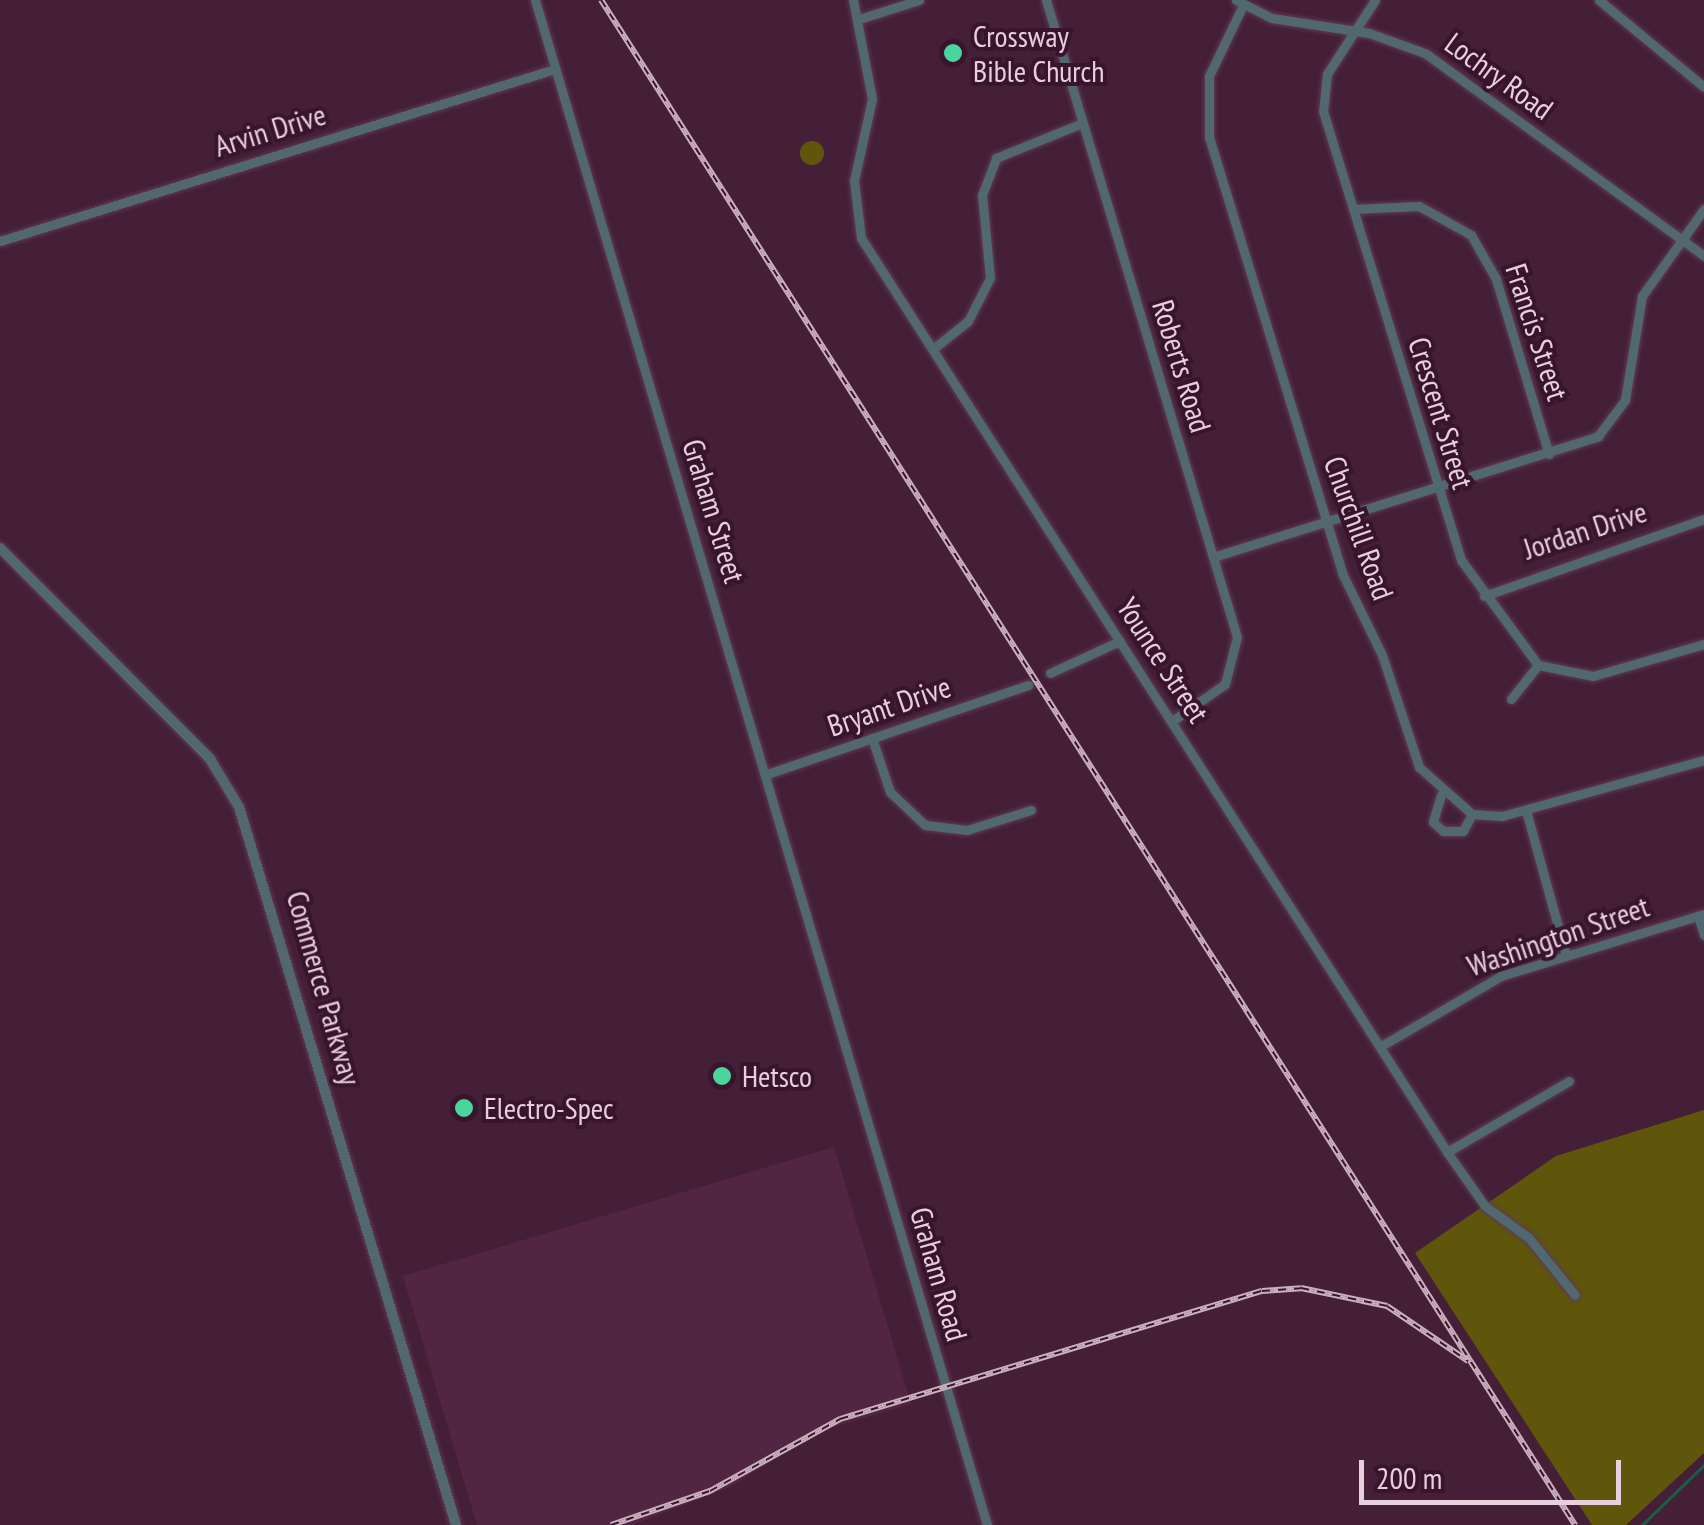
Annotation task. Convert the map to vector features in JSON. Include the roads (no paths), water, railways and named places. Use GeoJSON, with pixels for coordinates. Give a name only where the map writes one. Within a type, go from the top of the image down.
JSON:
{"type":"FeatureCollection","features":[{"type":"Feature","properties":{"kind":"street","name":"Graham Street"},"geometry":{"type":"LineString","coordinates":[[535,0],[843,1036]]}},
{"type":"Feature","properties":{"kind":"street","name":"Younce Street"},"geometry":{"type":"LineString","coordinates":[[853,0],[872,99],[856,216],[933,349],[1447,1152],[1485,1206],[1529,1238],[1574,1295]]}},
{"type":"Feature","properties":{"kind":"street"},"geometry":{"type":"LineString","coordinates":[[859,19],[920,0]]}},
{"type":"Feature","properties":{"kind":"street","name":"Roberts Road"},"geometry":{"type":"LineString","coordinates":[[1046,0],[1213,556],[1236,664],[1217,690],[1172,721]]}},
{"type":"Feature","properties":{"kind":"street","name":"Crescent Street"},"geometry":{"type":"LineString","coordinates":[[1375,0],[1352,32],[1322,100],[1438,488],[1484,596],[1538,665]]}},
{"type":"Feature","properties":{"kind":"street"},"geometry":{"type":"LineString","coordinates":[[1599,0],[1704,86]]}},
{"type":"Feature","properties":{"kind":"street","name":"Lochry Road"},"geometry":{"type":"LineString","coordinates":[[1239,3],[1424,52],[1704,256]]}},
{"type":"Feature","properties":{"kind":"street","name":"Churchill Road"},"geometry":{"type":"LineString","coordinates":[[1239,3],[1209,76],[1209,137],[1327,521],[1414,758],[1441,795],[1472,814]]}},
{"type":"Feature","properties":{"kind":"street","name":"Arvin Drive"},"geometry":{"type":"LineString","coordinates":[[0,240],[555,70]]}},
{"type":"Feature","properties":{"kind":"street"},"geometry":{"type":"LineString","coordinates":[[933,349],[968,321],[990,278],[982,195],[996,158],[1082,123]]}},
{"type":"Feature","properties":{"kind":"street","name":"Francis Street"},"geometry":{"type":"LineString","coordinates":[[1353,210],[1419,206],[1471,235],[1496,279],[1549,454]]}},
{"type":"Feature","properties":{"kind":"street"},"geometry":{"type":"LineString","coordinates":[[1213,556],[1588,442],[1620,413],[1633,318],[1704,210]]}},
{"type":"Feature","properties":{"kind":"street","name":"Jordan Drive"},"geometry":{"type":"LineString","coordinates":[[1484,596],[1704,519]]}},
{"type":"Feature","properties":{"kind":"street","name":"Commerce Parkway"},"geometry":{"type":"LineString","coordinates":[[0,548],[210,758],[239,807],[456,1525]]}},
{"type":"Feature","properties":{"kind":"street"},"geometry":{"type":"LineString","coordinates":[[1050,673],[1120,641]]}},
{"type":"Feature","properties":{"kind":"street"},"geometry":{"type":"LineString","coordinates":[[1511,700],[1538,665],[1593,676],[1704,644]]}},
{"type":"Feature","properties":{"kind":"street","name":"Bryant Drive"},"geometry":{"type":"LineString","coordinates":[[767,774],[1028,685]]}},
{"type":"Feature","properties":{"kind":"street"},"geometry":{"type":"LineString","coordinates":[[872,738],[890,792],[926,825],[967,830],[1032,810]]}},
{"type":"Feature","properties":{"kind":"street"},"geometry":{"type":"LineString","coordinates":[[1441,795],[1433,822],[1443,831],[1463,832],[1472,814],[1526,814],[1704,760]]}},
{"type":"Feature","properties":{"kind":"street"},"geometry":{"type":"LineString","coordinates":[[1526,814],[1566,956]]}},
{"type":"Feature","properties":{"kind":"street"},"geometry":{"type":"LineString","coordinates":[[1701,915],[1704,936]]}},
{"type":"Feature","properties":{"kind":"street","name":"Washington Street"},"geometry":{"type":"LineString","coordinates":[[1382,1046],[1480,985],[1701,915]]}},
{"type":"Feature","properties":{"kind":"street","name":"Graham Road"},"geometry":{"type":"LineString","coordinates":[[843,1036],[988,1525]]}},
{"type":"Feature","properties":{"kind":"street"},"geometry":{"type":"LineString","coordinates":[[1447,1152],[1569,1081]]}},
{"type":"Feature","properties":{"kind":"waterway"},"geometry":{"type":"LineString","coordinates":[[1642,1525],[1704,1465]]}},
{"type":"Feature","properties":{"kind":"railway"},"geometry":{"type":"LineString","coordinates":[[601,0],[1575,1525]]}},
{"type":"Feature","properties":{"kind":"railway"},"geometry":{"type":"LineString","coordinates":[[611,1525],[710,1491],[840,1419],[1262,1291],[1301,1288],[1387,1306],[1468,1361]]}},
{"type":"Feature","properties":{"kind":"place","name":"Crossway Bible Church"},"geometry":{"type":"Point","coordinates":[953,53]}},
{"type":"Feature","properties":{"kind":"place","name":"Hetsco"},"geometry":{"type":"Point","coordinates":[722,1076]}},
{"type":"Feature","properties":{"kind":"place","name":"Electro-Spec"},"geometry":{"type":"Point","coordinates":[464,1108]}}]}
